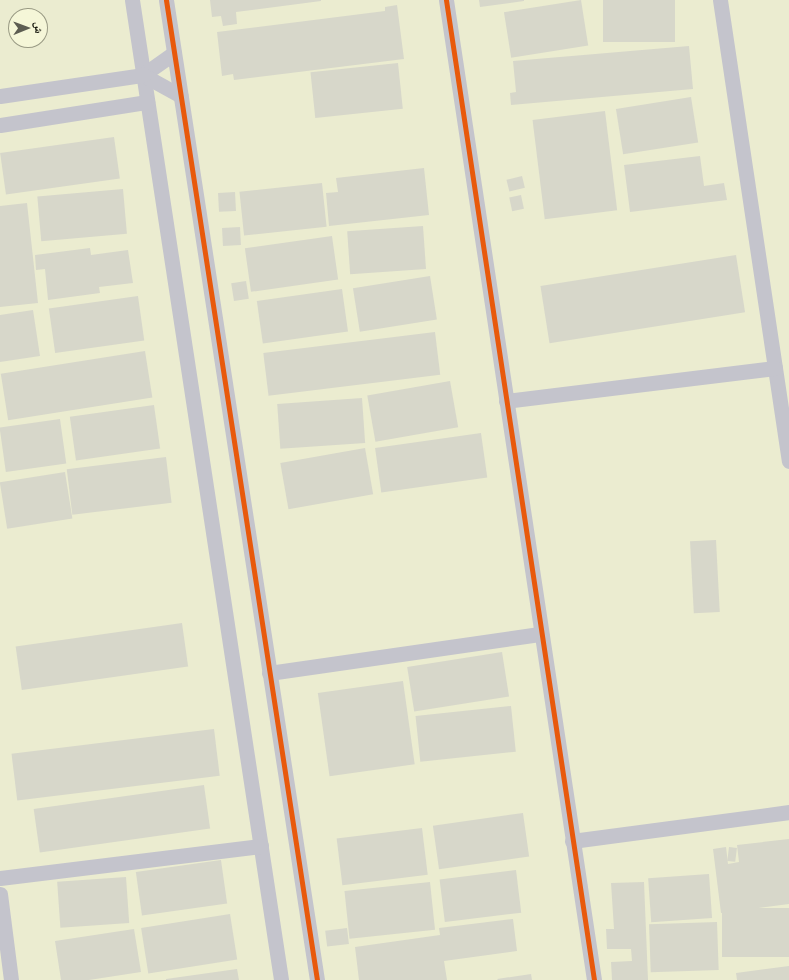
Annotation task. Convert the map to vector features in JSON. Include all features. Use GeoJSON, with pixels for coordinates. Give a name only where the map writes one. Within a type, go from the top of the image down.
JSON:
{"type":"FeatureCollection","features":[{"type":"Feature","properties":{"kind":"street"},"geometry":{"type":"LineString","coordinates":[[132,0],[281,980]]}},
{"type":"Feature","properties":{"kind":"street"},"geometry":{"type":"LineString","coordinates":[[166,0],[316,980]]}},
{"type":"Feature","properties":{"kind":"street"},"geometry":{"type":"LineString","coordinates":[[446,0],[594,980]]}},
{"type":"Feature","properties":{"kind":"street"},"geometry":{"type":"LineString","coordinates":[[720,0],[789,461]]}},
{"type":"Feature","properties":{"kind":"street"},"geometry":{"type":"LineString","coordinates":[[0,96],[143,75],[174,53]]}},
{"type":"Feature","properties":{"kind":"street"},"geometry":{"type":"LineString","coordinates":[[143,75],[181,96]]}},
{"type":"Feature","properties":{"kind":"street"},"geometry":{"type":"LineString","coordinates":[[0,126],[147,102]]}},
{"type":"Feature","properties":{"kind":"street"},"geometry":{"type":"LineString","coordinates":[[506,401],[775,368]]}},
{"type":"Feature","properties":{"kind":"street"},"geometry":{"type":"LineString","coordinates":[[269,673],[541,634]]}},
{"type":"Feature","properties":{"kind":"street"},"geometry":{"type":"LineString","coordinates":[[572,840],[789,812]]}},
{"type":"Feature","properties":{"kind":"street"},"geometry":{"type":"LineString","coordinates":[[0,878],[261,846]]}},
{"type":"Feature","properties":{"kind":"street"},"geometry":{"type":"LineString","coordinates":[[0,894],[11,980]]}},
{"type":"Feature","properties":{"kind":"shaded area"},"geometry":{"type":"Polygon","coordinates":[[[0,0],[789,0],[789,980],[0,980],[0,0]]]}},
{"type":"Feature","properties":{"kind":"building"},"geometry":{"type":"Polygon","coordinates":[[[210,0],[321,1],[236,12],[237,24],[223,26],[221,16],[212,17],[210,0]]]}},
{"type":"Feature","properties":{"kind":"building"},"geometry":{"type":"Polygon","coordinates":[[[479,0],[524,0],[524,1],[480,7],[479,0]]]}},
{"type":"Feature","properties":{"kind":"building"},"geometry":{"type":"Polygon","coordinates":[[[581,0],[588,45],[511,58],[504,12],[581,0]]]}},
{"type":"Feature","properties":{"kind":"building"},"geometry":{"type":"Polygon","coordinates":[[[603,0],[675,0],[675,42],[603,42],[603,0]]]}},
{"type":"Feature","properties":{"kind":"building"},"geometry":{"type":"Polygon","coordinates":[[[397,5],[404,59],[234,80],[233,74],[222,76],[217,32],[385,11],[385,7],[397,5]]]}},
{"type":"Feature","properties":{"kind":"building"},"geometry":{"type":"Polygon","coordinates":[[[689,46],[693,89],[511,105],[510,93],[516,92],[513,61],[689,46]]]}},
{"type":"Feature","properties":{"kind":"building"},"geometry":{"type":"Polygon","coordinates":[[[398,63],[403,109],[315,118],[310,72],[398,63]]]}},
{"type":"Feature","properties":{"kind":"building"},"geometry":{"type":"Polygon","coordinates":[[[691,97],[698,142],[623,154],[616,109],[691,97]]]}},
{"type":"Feature","properties":{"kind":"building"},"geometry":{"type":"Polygon","coordinates":[[[605,111],[617,210],[545,219],[533,120],[605,111]]]}},
{"type":"Feature","properties":{"kind":"building"},"geometry":{"type":"Polygon","coordinates":[[[114,137],[120,179],[6,195],[0,153],[114,137]]]}},
{"type":"Feature","properties":{"kind":"building"},"geometry":{"type":"Polygon","coordinates":[[[700,156],[704,186],[724,183],[727,200],[630,212],[624,165],[700,156]]]}},
{"type":"Feature","properties":{"kind":"building"},"geometry":{"type":"Polygon","coordinates":[[[424,168],[429,215],[329,226],[326,193],[338,192],[336,178],[424,168]]]}},
{"type":"Feature","properties":{"kind":"building"},"geometry":{"type":"Polygon","coordinates":[[[522,176],[525,188],[509,192],[506,180],[522,176]]]}},
{"type":"Feature","properties":{"kind":"building"},"geometry":{"type":"Polygon","coordinates":[[[322,183],[327,227],[244,235],[239,192],[322,183]]]}},
{"type":"Feature","properties":{"kind":"building"},"geometry":{"type":"Polygon","coordinates":[[[123,189],[127,234],[41,241],[37,196],[123,189]]]}},
{"type":"Feature","properties":{"kind":"building"},"geometry":{"type":"Polygon","coordinates":[[[235,192],[236,211],[219,212],[218,193],[235,192]]]}},
{"type":"Feature","properties":{"kind":"building"},"geometry":{"type":"Polygon","coordinates":[[[521,195],[524,209],[512,211],[509,197],[521,195]]]}},
{"type":"Feature","properties":{"kind":"building"},"geometry":{"type":"Polygon","coordinates":[[[27,203],[38,303],[0,307],[0,206],[27,203]]]}},
{"type":"Feature","properties":{"kind":"building"},"geometry":{"type":"Polygon","coordinates":[[[423,226],[426,269],[350,274],[347,231],[423,226]]]}},
{"type":"Feature","properties":{"kind":"building"},"geometry":{"type":"Polygon","coordinates":[[[240,227],[241,245],[223,246],[222,228],[240,227]]]}},
{"type":"Feature","properties":{"kind":"building"},"geometry":{"type":"Polygon","coordinates":[[[332,236],[338,280],[251,292],[245,248],[332,236]]]}},
{"type":"Feature","properties":{"kind":"building"},"geometry":{"type":"Polygon","coordinates":[[[90,248],[91,255],[128,250],[133,283],[99,287],[100,293],[48,300],[45,269],[36,270],[35,255],[90,248]]]}},
{"type":"Feature","properties":{"kind":"building"},"geometry":{"type":"Polygon","coordinates":[[[736,255],[745,312],[550,343],[540,286],[736,255]]]}},
{"type":"Feature","properties":{"kind":"building"},"geometry":{"type":"Polygon","coordinates":[[[430,276],[437,319],[360,332],[353,288],[430,276]]]}},
{"type":"Feature","properties":{"kind":"building"},"geometry":{"type":"Polygon","coordinates":[[[246,281],[249,299],[234,301],[231,283],[246,281]]]}},
{"type":"Feature","properties":{"kind":"building"},"geometry":{"type":"Polygon","coordinates":[[[342,289],[348,332],[263,344],[257,301],[342,289]]]}},
{"type":"Feature","properties":{"kind":"building"},"geometry":{"type":"Polygon","coordinates":[[[138,296],[144,341],[55,353],[49,309],[138,296]]]}},
{"type":"Feature","properties":{"kind":"building"},"geometry":{"type":"Polygon","coordinates":[[[33,310],[40,356],[0,362],[0,315],[33,310]]]}},
{"type":"Feature","properties":{"kind":"building"},"geometry":{"type":"Polygon","coordinates":[[[435,332],[440,375],[269,396],[263,353],[435,332]]]}},
{"type":"Feature","properties":{"kind":"building"},"geometry":{"type":"Polygon","coordinates":[[[145,351],[152,397],[8,420],[1,374],[145,351]]]}},
{"type":"Feature","properties":{"kind":"building"},"geometry":{"type":"Polygon","coordinates":[[[450,381],[458,427],[375,442],[367,396],[450,381]]]}},
{"type":"Feature","properties":{"kind":"building"},"geometry":{"type":"Polygon","coordinates":[[[362,398],[365,443],[280,449],[277,404],[362,398]]]}},
{"type":"Feature","properties":{"kind":"building"},"geometry":{"type":"Polygon","coordinates":[[[154,405],[160,449],[76,460],[70,417],[154,405]]]}},
{"type":"Feature","properties":{"kind":"building"},"geometry":{"type":"Polygon","coordinates":[[[60,419],[66,464],[6,472],[0,427],[60,419]]]}},
{"type":"Feature","properties":{"kind":"building"},"geometry":{"type":"Polygon","coordinates":[[[481,433],[487,478],[381,492],[375,448],[481,433]]]}},
{"type":"Feature","properties":{"kind":"building"},"geometry":{"type":"Polygon","coordinates":[[[365,448],[373,494],[288,509],[280,463],[365,448]]]}},
{"type":"Feature","properties":{"kind":"building"},"geometry":{"type":"Polygon","coordinates":[[[166,457],[172,503],[72,515],[67,469],[166,457]]]}},
{"type":"Feature","properties":{"kind":"building"},"geometry":{"type":"Polygon","coordinates":[[[65,472],[72,518],[7,529],[0,482],[65,472]]]}},
{"type":"Feature","properties":{"kind":"building"},"geometry":{"type":"Polygon","coordinates":[[[716,540],[720,612],[694,613],[690,541],[716,540]]]}},
{"type":"Feature","properties":{"kind":"building"},"geometry":{"type":"Polygon","coordinates":[[[182,623],[188,667],[22,690],[16,646],[182,623]]]}},
{"type":"Feature","properties":{"kind":"building"},"geometry":{"type":"Polygon","coordinates":[[[502,652],[509,696],[414,711],[407,667],[502,652]]]}},
{"type":"Feature","properties":{"kind":"building"},"geometry":{"type":"Polygon","coordinates":[[[403,681],[415,764],[330,776],[318,693],[403,681]]]}},
{"type":"Feature","properties":{"kind":"building"},"geometry":{"type":"Polygon","coordinates":[[[511,706],[516,752],[420,762],[416,716],[511,706]]]}},
{"type":"Feature","properties":{"kind":"building"},"geometry":{"type":"Polygon","coordinates":[[[214,729],[220,776],[17,801],[12,754],[214,729]]]}},
{"type":"Feature","properties":{"kind":"building"},"geometry":{"type":"Polygon","coordinates":[[[204,785],[210,829],[40,853],[34,809],[204,785]]]}},
{"type":"Feature","properties":{"kind":"building"},"geometry":{"type":"Polygon","coordinates":[[[523,813],[529,857],[439,869],[433,826],[523,813]]]}},
{"type":"Feature","properties":{"kind":"building"},"geometry":{"type":"Polygon","coordinates":[[[422,828],[428,875],[342,885],[337,838],[422,828]]]}},
{"type":"Feature","properties":{"kind":"building"},"geometry":{"type":"Polygon","coordinates":[[[789,839],[789,904],[721,913],[713,849],[726,847],[728,864],[739,862],[737,845],[789,839]]]}},
{"type":"Feature","properties":{"kind":"building"},"geometry":{"type":"Polygon","coordinates":[[[729,847],[737,848],[735,862],[727,861],[729,847]]]}},
{"type":"Feature","properties":{"kind":"building"},"geometry":{"type":"Polygon","coordinates":[[[221,860],[227,904],[142,916],[136,872],[221,860]]]}},
{"type":"Feature","properties":{"kind":"building"},"geometry":{"type":"Polygon","coordinates":[[[516,870],[521,913],[445,922],[440,879],[516,870]]]}},
{"type":"Feature","properties":{"kind":"building"},"geometry":{"type":"Polygon","coordinates":[[[709,874],[712,918],[651,922],[648,878],[709,874]]]}},
{"type":"Feature","properties":{"kind":"building"},"geometry":{"type":"Polygon","coordinates":[[[126,877],[129,923],[60,928],[57,882],[126,877]]]}},
{"type":"Feature","properties":{"kind":"building"},"geometry":{"type":"Polygon","coordinates":[[[430,882],[435,930],[349,939],[344,891],[430,882]]]}},
{"type":"Feature","properties":{"kind":"building"},"geometry":{"type":"Polygon","coordinates":[[[644,882],[648,980],[612,980],[611,962],[632,961],[631,949],[607,949],[606,929],[614,929],[611,883],[644,882]]]}},
{"type":"Feature","properties":{"kind":"building"},"geometry":{"type":"Polygon","coordinates":[[[722,908],[789,908],[789,957],[722,957],[722,908]]]}},
{"type":"Feature","properties":{"kind":"building"},"geometry":{"type":"Polygon","coordinates":[[[230,914],[237,959],[148,974],[141,928],[230,914]]]}},
{"type":"Feature","properties":{"kind":"building"},"geometry":{"type":"Polygon","coordinates":[[[513,919],[517,951],[444,961],[447,980],[359,980],[355,947],[440,935],[439,928],[513,919]]]}},
{"type":"Feature","properties":{"kind":"building"},"geometry":{"type":"Polygon","coordinates":[[[717,922],[719,970],[651,972],[649,924],[717,922]]]}},
{"type":"Feature","properties":{"kind":"building"},"geometry":{"type":"Polygon","coordinates":[[[347,928],[349,944],[327,947],[325,931],[347,928]]]}},
{"type":"Feature","properties":{"kind":"building"},"geometry":{"type":"Polygon","coordinates":[[[134,929],[141,972],[89,980],[61,980],[55,941],[134,929]]]}},
{"type":"Feature","properties":{"kind":"building"},"geometry":{"type":"Polygon","coordinates":[[[789,966],[789,980],[737,980],[736,973],[789,966]]]}},
{"type":"Feature","properties":{"kind":"building"},"geometry":{"type":"Polygon","coordinates":[[[237,969],[239,980],[166,980],[166,979],[237,969]]]}},
{"type":"Feature","properties":{"kind":"building"},"geometry":{"type":"Polygon","coordinates":[[[531,974],[532,980],[497,979],[531,974]]]}},
{"type":"Feature","properties":{"kind":"cycle path"},"geometry":{"type":"LineString","coordinates":[[166,0],[317,980]]}},
{"type":"Feature","properties":{"kind":"cycle path"},"geometry":{"type":"LineString","coordinates":[[446,0],[594,980]]}}]}
